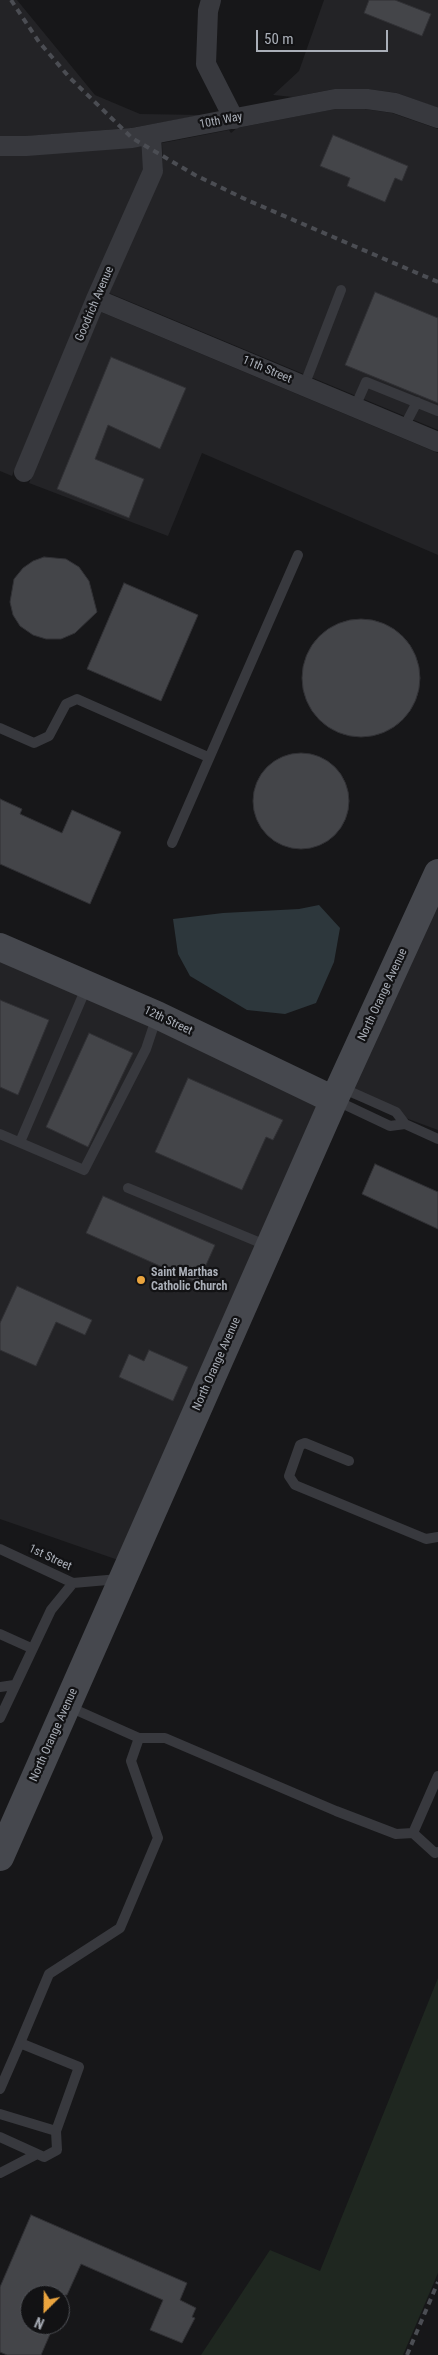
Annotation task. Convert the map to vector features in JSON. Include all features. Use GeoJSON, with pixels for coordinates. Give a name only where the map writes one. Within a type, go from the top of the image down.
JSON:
{"type":"FeatureCollection","features":[{"type":"Feature","properties":{"kind":"street"},"geometry":{"type":"LineString","coordinates":[[211,0],[208,11],[206,64],[234,119]]}},
{"type":"Feature","properties":{"kind":"street","name":"10th Way"},"geometry":{"type":"LineString","coordinates":[[0,146],[26,146],[151,135],[335,99],[367,99],[395,103],[438,118]]}},
{"type":"Feature","properties":{"kind":"street","name":"Goodrich Avenue"},"geometry":{"type":"LineString","coordinates":[[24,472],[96,299],[154,171],[151,135]]}},
{"type":"Feature","properties":{"kind":"street","name":"11th Street"},"geometry":{"type":"LineString","coordinates":[[96,299],[438,442]]}},
{"type":"Feature","properties":{"kind":"street","name":"North Orange Avenue"},"geometry":{"type":"LineString","coordinates":[[0,1857],[11,1824],[67,1706],[337,1093],[438,873]]}},
{"type":"Feature","properties":{"kind":"street","name":"12th Street"},"geometry":{"type":"LineString","coordinates":[[1,950],[337,1093]]}},
{"type":"Feature","properties":{"kind":"lane"},"geometry":{"type":"LineString","coordinates":[[304,386],[341,290]]}},
{"type":"Feature","properties":{"kind":"lane"},"geometry":{"type":"LineString","coordinates":[[356,407],[366,382],[438,411]]}},
{"type":"Feature","properties":{"kind":"lane"},"geometry":{"type":"LineString","coordinates":[[404,428],[417,402]]}},
{"type":"Feature","properties":{"kind":"lane"},"geometry":{"type":"LineString","coordinates":[[172,843],[298,555]]}},
{"type":"Feature","properties":{"kind":"lane"},"geometry":{"type":"LineString","coordinates":[[0,728],[34,743],[49,736],[66,704],[77,700],[208,757]]}},
{"type":"Feature","properties":{"kind":"lane"},"geometry":{"type":"LineString","coordinates":[[20,1142],[87,985]]}},
{"type":"Feature","properties":{"kind":"lane"},"geometry":{"type":"LineString","coordinates":[[0,1134],[84,1170],[146,1049],[157,1015]]}},
{"type":"Feature","properties":{"kind":"lane"},"geometry":{"type":"LineString","coordinates":[[337,1093],[390,1126],[405,1124]]}},
{"type":"Feature","properties":{"kind":"lane"},"geometry":{"type":"LineString","coordinates":[[337,1093],[396,1112],[405,1124],[438,1139]]}},
{"type":"Feature","properties":{"kind":"lane"},"geometry":{"type":"LineString","coordinates":[[128,1188],[269,1247]]}},
{"type":"Feature","properties":{"kind":"lane"},"geometry":{"type":"LineString","coordinates":[[349,1461],[305,1443],[300,1445],[289,1476],[295,1485],[426,1539],[438,1537]]}},
{"type":"Feature","properties":{"kind":"lane","name":"1st Street"},"geometry":{"type":"LineString","coordinates":[[0,1549],[74,1583],[50,1610],[0,1718]]}},
{"type":"Feature","properties":{"kind":"lane"},"geometry":{"type":"LineString","coordinates":[[74,1583],[123,1579]]}},
{"type":"Feature","properties":{"kind":"lane"},"geometry":{"type":"LineString","coordinates":[[0,1634],[31,1648]]}},
{"type":"Feature","properties":{"kind":"lane"},"geometry":{"type":"LineString","coordinates":[[0,1687],[14,1685]]}},
{"type":"Feature","properties":{"kind":"lane"},"geometry":{"type":"LineString","coordinates":[[67,1706],[139,1738],[165,1738],[336,1811],[396,1834],[413,1833],[435,1853],[438,1852]]}},
{"type":"Feature","properties":{"kind":"lane"},"geometry":{"type":"LineString","coordinates":[[0,2088],[49,1974],[120,1928],[158,1838],[131,1761],[139,1738]]}},
{"type":"Feature","properties":{"kind":"lane"},"geometry":{"type":"LineString","coordinates":[[413,1833],[438,1776]]}},
{"type":"Feature","properties":{"kind":"lane"},"geometry":{"type":"LineString","coordinates":[[0,2137],[44,2157],[57,2150],[56,2131],[80,2067],[20,2043]]}},
{"type":"Feature","properties":{"kind":"lane"},"geometry":{"type":"LineString","coordinates":[[0,2114],[56,2131]]}},
{"type":"Feature","properties":{"kind":"lane"},"geometry":{"type":"LineString","coordinates":[[0,2173],[37,2154]]}},
{"type":"Feature","properties":{"kind":"shaded area"},"geometry":{"type":"Polygon","coordinates":[[[0,0],[17,0],[95,95],[140,114],[202,115],[131,128],[27,136],[0,136],[0,0]]]}},
{"type":"Feature","properties":{"kind":"shaded area"},"geometry":{"type":"Polygon","coordinates":[[[324,0],[438,0],[438,108],[397,93],[368,89],[334,89],[293,97],[273,95],[299,71],[324,0]]]}},
{"type":"Feature","properties":{"kind":"shaded area"},"geometry":{"type":"Polygon","coordinates":[[[335,109],[365,109],[392,113],[438,129],[438,430],[109,293],[163,170],[162,143],[229,130],[231,133],[237,128],[335,109]]]}},
{"type":"Feature","properties":{"kind":"shaded area"},"geometry":{"type":"Polygon","coordinates":[[[143,146],[144,169],[92,286],[12,476],[0,471],[0,156],[143,146]]]}},
{"type":"Feature","properties":{"kind":"shaded area"},"geometry":{"type":"Polygon","coordinates":[[[101,312],[438,453],[438,555],[202,453],[168,536],[29,483],[101,312]]]}},
{"type":"Feature","properties":{"kind":"shaded area"},"geometry":{"type":"Polygon","coordinates":[[[438,895],[438,1130],[346,1096],[438,895]]]}},
{"type":"Feature","properties":{"kind":"shaded area"},"geometry":{"type":"Polygon","coordinates":[[[319,905],[340,928],[334,962],[316,1003],[285,1014],[247,1010],[190,976],[178,954],[173,919],[223,913],[299,909],[319,905]]]}},
{"type":"Feature","properties":{"kind":"shaded area"},"geometry":{"type":"Polygon","coordinates":[[[0,958],[322,1105],[121,1561],[0,1519],[0,958]]]}},
{"type":"Feature","properties":{"kind":"shaded area"},"geometry":{"type":"Polygon","coordinates":[[[438,1978],[438,2273],[403,2355],[201,2355],[270,2250],[320,2271],[438,1978]]]}},
{"type":"Feature","properties":{"kind":"building"},"geometry":{"type":"Polygon","coordinates":[[[369,0],[395,0],[431,14],[422,36],[364,13],[369,0]]]}},
{"type":"Feature","properties":{"kind":"building"},"geometry":{"type":"Polygon","coordinates":[[[333,135],[408,166],[402,181],[395,178],[385,202],[347,186],[350,178],[320,166],[333,135]]]}},
{"type":"Feature","properties":{"kind":"building"},"geometry":{"type":"Polygon","coordinates":[[[375,292],[438,318],[438,403],[345,365],[375,292]]]}},
{"type":"Feature","properties":{"kind":"building"},"geometry":{"type":"Polygon","coordinates":[[[111,357],[186,388],[160,449],[108,425],[95,459],[144,479],[129,518],[57,489],[111,357]]]}},
{"type":"Feature","properties":{"kind":"building"},"geometry":{"type":"Polygon","coordinates":[[[44,557],[66,559],[79,567],[89,581],[97,612],[75,633],[61,639],[46,639],[33,635],[20,626],[13,615],[10,602],[14,579],[23,568],[33,561],[44,557]]]}},
{"type":"Feature","properties":{"kind":"building"},"geometry":{"type":"Polygon","coordinates":[[[124,583],[198,615],[161,701],[87,669],[124,583]]]}},
{"type":"Feature","properties":{"kind":"building"},"geometry":{"type":"Polygon","coordinates":[[[361,619],[372,620],[394,629],[410,645],[419,667],[419,689],[410,711],[394,727],[372,736],[361,737],[350,736],[328,727],[312,711],[303,689],[302,678],[303,667],[312,645],[328,629],[350,620],[361,619]]]}},
{"type":"Feature","properties":{"kind":"building"},"geometry":{"type":"Polygon","coordinates":[[[301,753],[319,757],[335,767],[345,783],[349,801],[345,819],[335,835],[319,845],[301,849],[283,845],[267,835],[257,819],[253,801],[257,783],[267,767],[283,757],[301,753]]]}},
{"type":"Feature","properties":{"kind":"building"},"geometry":{"type":"Polygon","coordinates":[[[0,799],[22,809],[20,814],[62,833],[72,810],[121,832],[90,904],[0,864],[0,799]]]}},
{"type":"Feature","properties":{"kind":"building"},"geometry":{"type":"Polygon","coordinates":[[[0,1000],[49,1020],[18,1095],[0,1087],[0,1000]]]}},
{"type":"Feature","properties":{"kind":"building"},"geometry":{"type":"Polygon","coordinates":[[[89,1033],[133,1053],[88,1147],[46,1127],[89,1033]]]}},
{"type":"Feature","properties":{"kind":"building"},"geometry":{"type":"Polygon","coordinates":[[[188,1078],[283,1120],[273,1140],[266,1137],[242,1190],[155,1152],[188,1078]]]}},
{"type":"Feature","properties":{"kind":"building"},"geometry":{"type":"Polygon","coordinates":[[[375,1164],[438,1192],[438,1229],[362,1194],[375,1164]]]}},
{"type":"Feature","properties":{"kind":"building"},"geometry":{"type":"Polygon","coordinates":[[[103,1196],[215,1245],[198,1283],[86,1233],[103,1196]]]}},
{"type":"Feature","properties":{"kind":"building"},"geometry":{"type":"Polygon","coordinates":[[[17,1286],[92,1320],[85,1335],[56,1322],[36,1366],[0,1350],[0,1323],[17,1286]]]}},
{"type":"Feature","properties":{"kind":"building"},"geometry":{"type":"Polygon","coordinates":[[[149,1350],[188,1367],[173,1401],[119,1377],[129,1354],[144,1361],[149,1350]]]}},
{"type":"Feature","properties":{"kind":"building"},"geometry":{"type":"Polygon","coordinates":[[[31,2215],[187,2283],[180,2300],[196,2308],[192,2317],[195,2318],[182,2343],[150,2330],[163,2300],[81,2264],[70,2288],[70,2285],[20,2285],[20,2335],[50,2335],[41,2355],[7,2355],[0,2352],[0,2287],[31,2215]]]}},
{"type":"Feature","properties":{"kind":"railway"},"geometry":{"type":"LineString","coordinates":[[11,0],[39,42],[70,78],[132,138],[195,175],[247,200],[438,282]]}},
{"type":"Feature","properties":{"kind":"railway"},"geometry":{"type":"LineString","coordinates":[[407,2355],[438,2282]]}},
{"type":"Feature","properties":{"kind":"place","name":"Saint Marthas Catholic Church"},"geometry":{"type":"Point","coordinates":[141,1280]}}]}
